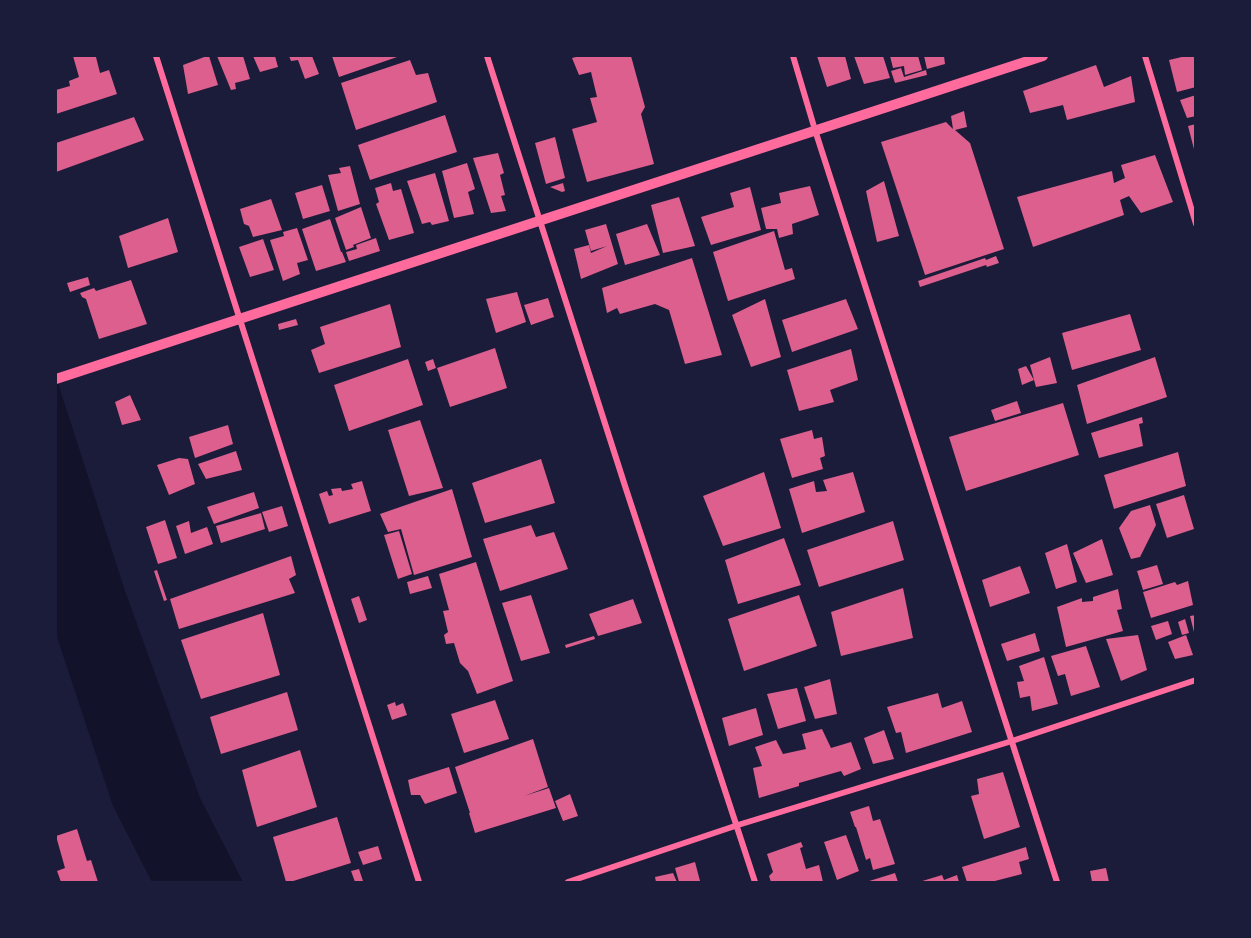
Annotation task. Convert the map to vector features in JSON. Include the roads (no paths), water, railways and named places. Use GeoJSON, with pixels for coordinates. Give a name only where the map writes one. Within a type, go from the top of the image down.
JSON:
{"type":"FeatureCollection","features":[{"type":"Feature","properties":{"kind":"street"},"geometry":{"type":"LineString","coordinates":[[156,56],[419,882]]}},
{"type":"Feature","properties":{"kind":"street"},"geometry":{"type":"LineString","coordinates":[[487,56],[755,882]]}},
{"type":"Feature","properties":{"kind":"street"},"geometry":{"type":"LineString","coordinates":[[793,56],[1057,882]]}},
{"type":"Feature","properties":{"kind":"street"},"geometry":{"type":"LineString","coordinates":[[56,379],[1043,56]]}},
{"type":"Feature","properties":{"kind":"street"},"geometry":{"type":"LineString","coordinates":[[1144,56],[1196,224]]}},
{"type":"Feature","properties":{"kind":"street"},"geometry":{"type":"LineString","coordinates":[[568,882],[738,825],[1012,741],[1196,680]]}}]}
